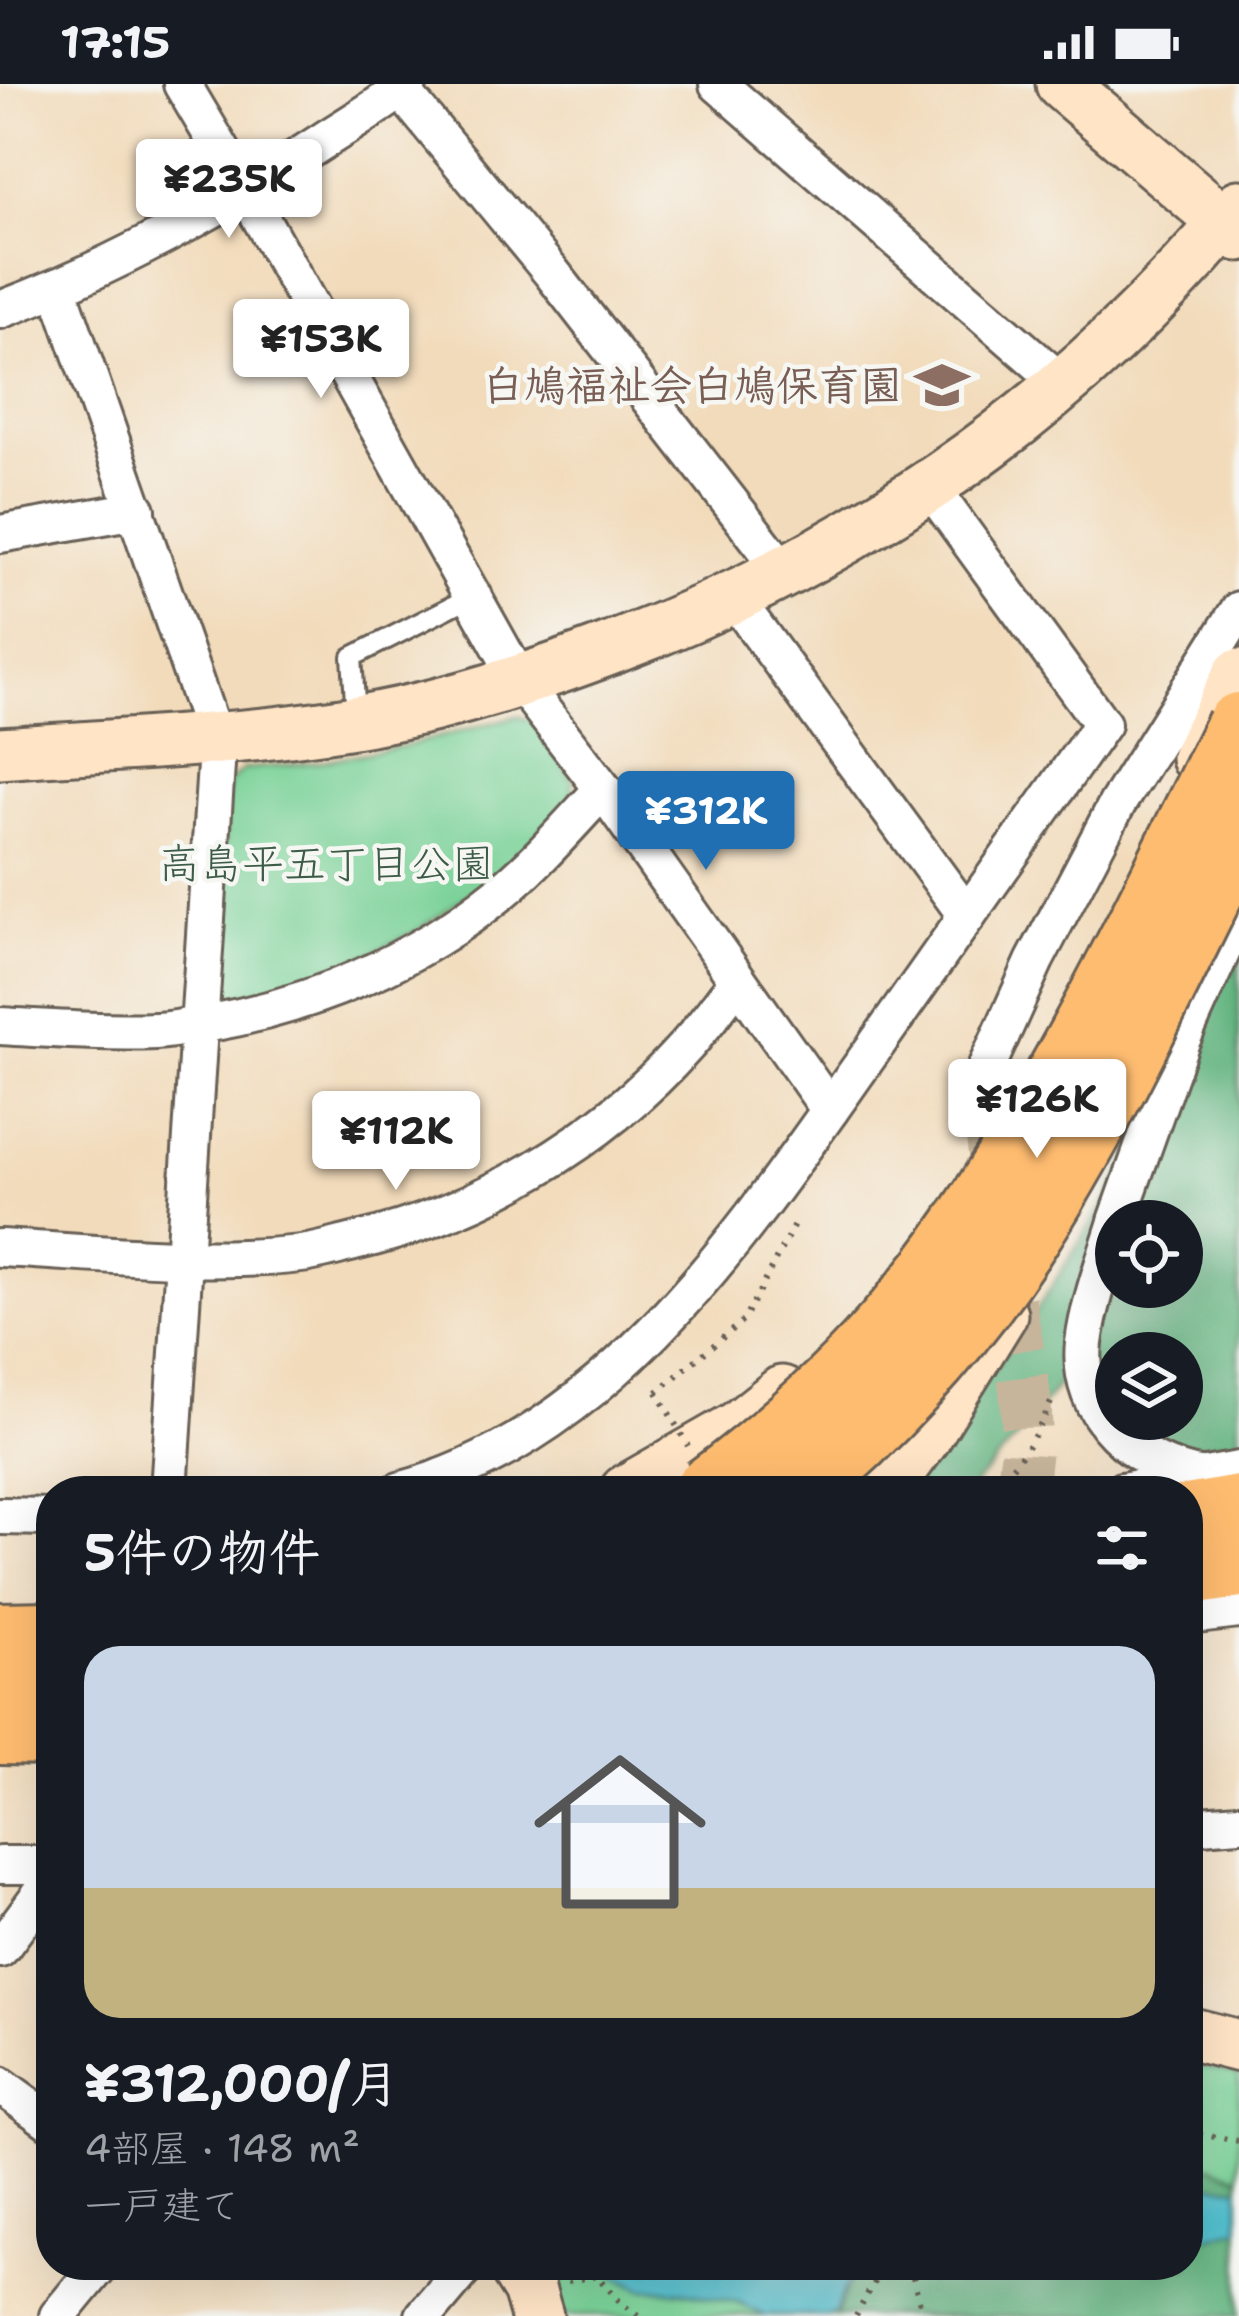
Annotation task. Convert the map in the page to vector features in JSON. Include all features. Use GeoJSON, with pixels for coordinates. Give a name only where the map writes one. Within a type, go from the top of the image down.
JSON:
{"type":"FeatureCollection","features":[{"type":"Feature","properties":{"kind":"highway"},"geometry":{"type":"LineString","coordinates":[[728,1476],[811,1407],[863,1356],[975,1214],[1056,1083],[1239,726]]}},
{"type":"Feature","properties":{"kind":"highway"},"geometry":{"type":"LineString","coordinates":[[818,1476],[936,1357],[1021,1244],[1106,1099],[1239,833]]}},
{"type":"Feature","properties":{"kind":"highway"},"geometry":{"type":"LineString","coordinates":[[0,1636],[36,1635]]}},
{"type":"Feature","properties":{"kind":"highway"},"geometry":{"type":"LineString","coordinates":[[0,1684],[36,1685]]}},
{"type":"Feature","properties":{"kind":"highway"},"geometry":{"type":"LineString","coordinates":[[0,1731],[36,1732]]}},
{"type":"Feature","properties":{"kind":"highway"},"geometry":{"type":"LineString","coordinates":[[0,1755],[36,1756]]}},
{"type":"Feature","properties":{"kind":"main road"},"geometry":{"type":"LineString","coordinates":[[0,753],[291,731],[448,703],[520,683],[674,625],[863,530],[1013,426],[1234,222],[1062,84]]}},
{"type":"Feature","properties":{"kind":"main road"},"geometry":{"type":"LineString","coordinates":[[652,1476],[738,1427],[843,1334],[901,1271],[993,1140],[1034,1072],[1239,675]]}},
{"type":"Feature","properties":{"kind":"main road"},"geometry":{"type":"LineString","coordinates":[[896,1476],[1034,1258],[1239,862]]}},
{"type":"Feature","properties":{"kind":"main road"},"geometry":{"type":"LineString","coordinates":[[1203,2037],[1239,2046]]}},
{"type":"Feature","properties":{"kind":"street"},"geometry":{"type":"LineString","coordinates":[[182,84],[520,683],[603,789],[830,1110]]}},
{"type":"Feature","properties":{"kind":"street"},"geometry":{"type":"LineString","coordinates":[[0,310],[58,288],[245,192],[405,87],[785,573]]}},
{"type":"Feature","properties":{"kind":"street"},"geometry":{"type":"LineString","coordinates":[[738,90],[1063,384]]}},
{"type":"Feature","properties":{"kind":"street"},"geometry":{"type":"LineString","coordinates":[[58,288],[214,737],[201,1024],[170,1476]]}},
{"type":"Feature","properties":{"kind":"street"},"geometry":{"type":"LineString","coordinates":[[445,1476],[509,1444],[587,1392],[658,1328],[721,1257],[1102,724],[930,487]]}},
{"type":"Feature","properties":{"kind":"street"},"geometry":{"type":"LineString","coordinates":[[0,534],[136,510]]}},
{"type":"Feature","properties":{"kind":"street"},"geometry":{"type":"LineString","coordinates":[[734,598],[968,916]]}},
{"type":"Feature","properties":{"kind":"street"},"geometry":{"type":"LineString","coordinates":[[988,1066],[1035,960],[1117,804],[1239,610]]}},
{"type":"Feature","properties":{"kind":"street"},"geometry":{"type":"LineString","coordinates":[[1165,724],[1180,791]]}},
{"type":"Feature","properties":{"kind":"street"},"geometry":{"type":"LineString","coordinates":[[0,1027],[138,1031],[201,1024],[297,1003],[371,974],[442,935],[502,892],[603,789]]}},
{"type":"Feature","properties":{"kind":"street"},"geometry":{"type":"LineString","coordinates":[[1125,1200],[1181,1041],[1239,914]]}},
{"type":"Feature","properties":{"kind":"street"},"geometry":{"type":"LineString","coordinates":[[0,1248],[235,1258],[304,1254],[394,1232],[472,1203],[551,1161],[622,1108],[686,1046],[738,981]]}},
{"type":"Feature","properties":{"kind":"street"},"geometry":{"type":"LineString","coordinates":[[1095,1302],[1085,1338],[1087,1381],[1107,1423],[1135,1451],[1170,1468],[1175,1476]]}},
{"type":"Feature","properties":{"kind":"street"},"geometry":{"type":"LineString","coordinates":[[0,1516],[36,1516]]}},
{"type":"Feature","properties":{"kind":"street"},"geometry":{"type":"LineString","coordinates":[[1203,1522],[1219,1548]]}},
{"type":"Feature","properties":{"kind":"street"},"geometry":{"type":"LineString","coordinates":[[1203,1825],[1239,1822]]}},
{"type":"Feature","properties":{"kind":"street"},"geometry":{"type":"LineString","coordinates":[[0,1865],[36,1864]]}},
{"type":"Feature","properties":{"kind":"street"},"geometry":{"type":"LineString","coordinates":[[0,1949],[36,1900]]}},
{"type":"Feature","properties":{"kind":"street"},"geometry":{"type":"LineString","coordinates":[[0,2084],[36,2111]]}},
{"type":"Feature","properties":{"kind":"street"},"geometry":{"type":"LineString","coordinates":[[58,2316],[88,2280]]}},
{"type":"Feature","properties":{"kind":"street"},"geometry":{"type":"LineString","coordinates":[[424,2316],[454,2280]]}},
{"type":"Feature","properties":{"kind":"lane"},"geometry":{"type":"LineString","coordinates":[[356,721],[352,657],[472,596]]}},
{"type":"Feature","properties":{"kind":"path"},"geometry":{"type":"LineString","coordinates":[[657,1392],[744,1320]]}},
{"type":"Feature","properties":{"kind":"path"},"geometry":{"type":"LineString","coordinates":[[1203,2135],[1239,2141]]}},
{"type":"Feature","properties":{"kind":"path"},"geometry":{"type":"LineString","coordinates":[[526,2290],[577,2280]]}},
{"type":"Feature","properties":{"kind":"path"},"geometry":{"type":"LineString","coordinates":[[601,2280],[638,2316]]}},
{"type":"Feature","properties":{"kind":"path"},"geometry":{"type":"LineString","coordinates":[[856,2316],[875,2280]]}},
{"type":"Feature","properties":{"kind":"path"},"geometry":{"type":"LineString","coordinates":[[914,2280],[923,2316]]}},
{"type":"Feature","properties":{"kind":"green space","name":"高島平五丁目公園"},"geometry":{"type":"Polygon","coordinates":[[[517,716],[532,721],[573,780],[572,798],[507,868],[417,931],[326,976],[227,1006],[216,995],[228,783],[244,769],[409,745],[517,716]]]}},
{"type":"Feature","properties":{"kind":"green space"},"geometry":{"type":"Polygon","coordinates":[[[1239,933],[1239,1442],[1177,1446],[1169,1440],[1203,1440],[1203,1332],[1095,1332],[1095,1372],[1088,1364],[1068,1372],[982,1476],[889,1476],[954,1422],[1031,1318],[1095,1218],[1095,1308],[1203,1308],[1203,1200],[1105,1200],[1239,933]]]}},
{"type":"Feature","properties":{"kind":"green space"},"geometry":{"type":"Polygon","coordinates":[[[1203,2066],[1239,2074],[1239,2316],[558,2316],[550,2280],[1203,2280],[1203,2066]]]}},
{"type":"Feature","properties":{"kind":"green space"},"geometry":{"type":"Polygon","coordinates":[[[1203,2164],[1239,2176],[1239,2316],[835,2316],[850,2280],[1203,2280],[1203,2164]]]}},
{"type":"Feature","properties":{"kind":"water"},"geometry":{"type":"Polygon","coordinates":[[[1239,2187],[1239,2228],[1203,2238],[1203,2188],[1239,2187]]]}},
{"type":"Feature","properties":{"kind":"water"},"geometry":{"type":"Polygon","coordinates":[[[624,2280],[850,2280],[834,2312],[825,2316],[765,2316],[739,2303],[642,2289],[624,2280]]]}},
{"type":"Feature","properties":{"kind":"tunnel"},"geometry":{"type":"LineString","coordinates":[[987,1066],[980,1107],[990,1185]]}},
{"type":"Feature","properties":{"kind":"tunnel"},"geometry":{"type":"LineString","coordinates":[[1010,1301],[1027,1419],[1023,1476]]}},
{"type":"Feature","properties":{"kind":"place","name":"白鳩福祉会白鳩保育園"},"geometry":{"type":"Point","coordinates":[942,385]}}]}
